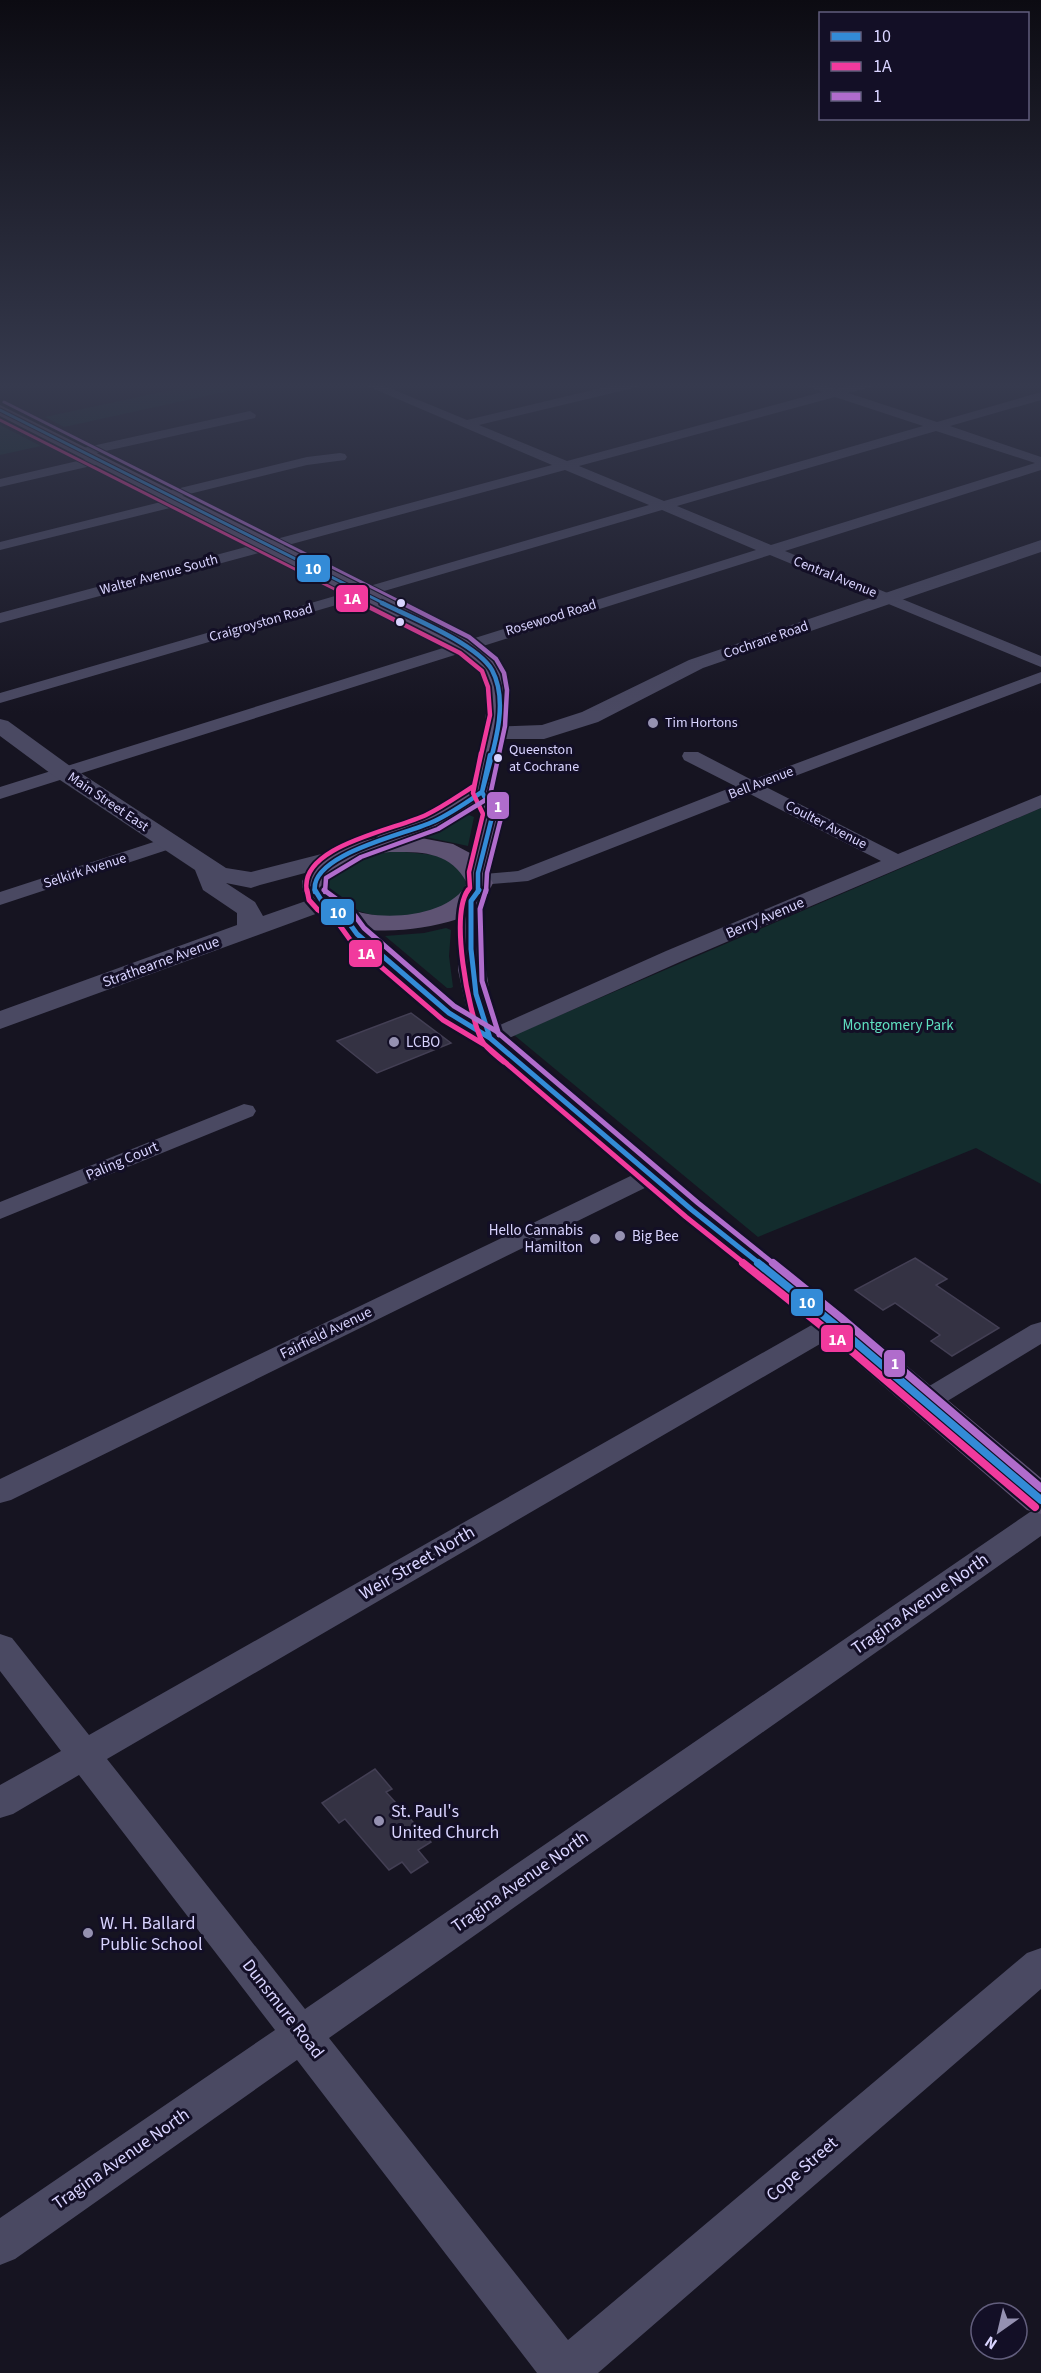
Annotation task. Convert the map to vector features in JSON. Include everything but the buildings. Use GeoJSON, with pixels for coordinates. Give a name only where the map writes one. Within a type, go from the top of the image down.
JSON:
{"type":"FeatureCollection","features":[{"type":"Feature","properties":{"kind":"main road"},"geometry":{"type":"LineString","coordinates":[[164,493],[465,645],[489,665],[496,676],[498,706],[482,792],[493,813],[476,884],[472,970],[476,994],[490,1038]]}},
{"type":"Feature","properties":{"kind":"main road"},"geometry":{"type":"LineString","coordinates":[[482,792],[452,812],[430,823],[341,856],[318,873],[314,885],[328,905],[357,933],[449,1013],[490,1038],[926,1401],[1041,1500]]}},
{"type":"Feature","properties":{"kind":"main road"},"geometry":{"type":"LineString","coordinates":[[369,847],[409,844],[445,850],[463,858],[476,884]]}},
{"type":"Feature","properties":{"kind":"main road"},"geometry":{"type":"LineString","coordinates":[[328,905],[384,924],[409,924],[453,913],[476,884]]}},
{"type":"Feature","properties":{"kind":"street"},"geometry":{"type":"LineString","coordinates":[[0,546],[194,493]]}},
{"type":"Feature","properties":{"kind":"street","name":"Walter Avenue South"},"geometry":{"type":"LineString","coordinates":[[0,618],[463,493]]}},
{"type":"Feature","properties":{"kind":"street","name":"Central Avenue"},"geometry":{"type":"LineString","coordinates":[[630,493],[1041,662]]}},
{"type":"Feature","properties":{"kind":"street","name":"Craigroyston Road"},"geometry":{"type":"LineString","coordinates":[[0,698],[711,493]]}},
{"type":"Feature","properties":{"kind":"street","name":"Rosewood Road"},"geometry":{"type":"LineString","coordinates":[[0,793],[62,771],[954,493]]}},
{"type":"Feature","properties":{"kind":"street","name":"Cochrane Road"},"geometry":{"type":"LineString","coordinates":[[494,732],[544,732],[591,717],[696,664],[1041,546]]}},
{"type":"Feature","properties":{"kind":"street","name":"Bell Avenue"},"geometry":{"type":"LineString","coordinates":[[476,884],[521,877],[752,786],[1041,677]]}},
{"type":"Feature","properties":{"kind":"street","name":"Main Street East"},"geometry":{"type":"LineString","coordinates":[[0,726],[62,771],[212,870],[226,884],[328,905]]}},
{"type":"Feature","properties":{"kind":"street","name":"Coulter Avenue"},"geometry":{"type":"LineString","coordinates":[[691,756],[898,862]]}},
{"type":"Feature","properties":{"kind":"street","name":"Berry Avenue"},"geometry":{"type":"LineString","coordinates":[[490,1038],[674,956],[1041,801]]}},
{"type":"Feature","properties":{"kind":"street","name":"Selkirk Avenue"},"geometry":{"type":"LineString","coordinates":[[0,899],[169,843]]}},
{"type":"Feature","properties":{"kind":"street","name":"Main Street East"},"geometry":{"type":"LineString","coordinates":[[212,870],[251,880],[341,856]]}},
{"type":"Feature","properties":{"kind":"street"},"geometry":{"type":"LineString","coordinates":[[212,870],[212,885],[246,907],[250,913],[250,930]]}},
{"type":"Feature","properties":{"kind":"street","name":"Strathearne Avenue"},"geometry":{"type":"LineString","coordinates":[[0,1021],[250,930],[328,905]]}},
{"type":"Feature","properties":{"kind":"street","name":"Paling Court"},"geometry":{"type":"LineString","coordinates":[[0,1211],[244,1111]]}},
{"type":"Feature","properties":{"kind":"street","name":"Fairfield Avenue"},"geometry":{"type":"LineString","coordinates":[[0,1492],[652,1175]]}},
{"type":"Feature","properties":{"kind":"street","name":"Weir Street North"},"geometry":{"type":"LineString","coordinates":[[0,1803],[834,1324]]}},
{"type":"Feature","properties":{"kind":"street"},"geometry":{"type":"LineString","coordinates":[[926,1401],[1041,1330]]}},
{"type":"Feature","properties":{"kind":"street","name":"Tragina Avenue North"},"geometry":{"type":"LineString","coordinates":[[0,2244],[1041,1520]]}},
{"type":"Feature","properties":{"kind":"street","name":"Dunsmure Road"},"geometry":{"type":"LineString","coordinates":[[0,1647],[564,2373]]}},
{"type":"Feature","properties":{"kind":"street","name":"Cope Street"},"geometry":{"type":"LineString","coordinates":[[564,2373],[1041,1965]]}},
{"type":"Feature","properties":{"kind":"green space","name":"Montgomery Park"},"geometry":{"type":"Polygon","coordinates":[[[1041,808],[1041,1184],[976,1148],[758,1237],[514,1035],[1041,808]]]}},
{"type":"Feature","properties":{"kind":"green space"},"geometry":{"type":"Polygon","coordinates":[[[469,815],[474,817],[468,846],[421,836],[469,815]]]}},
{"type":"Feature","properties":{"kind":"green space"},"geometry":{"type":"Polygon","coordinates":[[[395,851],[435,855],[454,863],[467,882],[465,889],[445,906],[432,911],[393,918],[371,915],[344,905],[334,898],[329,889],[330,880],[339,869],[358,858],[395,851]]]}},
{"type":"Feature","properties":{"kind":"green space"},"geometry":{"type":"Polygon","coordinates":[[[446,928],[451,930],[449,956],[453,987],[451,988],[447,988],[385,936],[424,933],[446,928]]]}},
{"type":"Feature","properties":{"kind":"transit line","name":"1A"},"geometry":{"type":"LineString","coordinates":[[144,493],[460,653],[474,662],[484,675],[490,700],[490,715],[485,746],[474,786],[426,815],[338,848],[320,858],[311,868],[305,882],[309,900],[318,910],[338,923],[351,941],[443,1020],[485,1045],[686,1217],[828,1331],[1035,1507]]}},
{"type":"Feature","properties":{"kind":"transit line","name":"10"},"geometry":{"type":"LineString","coordinates":[[164,493],[465,645],[486,662],[497,683],[499,698],[497,730],[482,792],[452,812],[430,823],[341,856],[326,865],[318,873],[314,885],[316,895],[323,903],[344,916],[357,934],[449,1013],[490,1038],[692,1210],[834,1324],[1041,1500]]}},
{"type":"Feature","properties":{"kind":"transit line","name":"1"},"geometry":{"type":"LineString","coordinates":[[184,493],[469,637],[496,659],[504,673],[507,690],[505,726],[491,791],[502,814],[487,873],[488,886],[480,909],[482,981],[499,1035]]}},
{"type":"Feature","properties":{"kind":"transit line","name":"1A"},"geometry":{"type":"LineString","coordinates":[[481,753],[473,793],[483,814],[469,872],[470,888],[462,899],[462,950],[467,996],[482,1042],[504,1062]]}},
{"type":"Feature","properties":{"kind":"transit line","name":"10"},"geometry":{"type":"LineString","coordinates":[[490,755],[482,792],[493,813],[478,873],[479,891],[471,901],[471,949],[476,994],[490,1038],[510,1055]]}},
{"type":"Feature","properties":{"kind":"transit line","name":"1"},"geometry":{"type":"LineString","coordinates":[[487,799],[438,829],[347,863],[326,878],[324,891],[350,909],[364,928],[454,1006],[496,1031],[698,1203],[840,1317],[1041,1488]]}},
{"type":"Feature","properties":{"kind":"place","name":"Tim Hortons"},"geometry":{"type":"Point","coordinates":[653,723]}},
{"type":"Feature","properties":{"kind":"place","name":"Queenston at Cochrane"},"geometry":{"type":"Point","coordinates":[498,758]}},
{"type":"Feature","properties":{"kind":"place","name":"LCBO"},"geometry":{"type":"Point","coordinates":[394,1042]}},
{"type":"Feature","properties":{"kind":"place","name":"Big Bee"},"geometry":{"type":"Point","coordinates":[620,1236]}},
{"type":"Feature","properties":{"kind":"place","name":"Hello Cannabis Hamilton"},"geometry":{"type":"Point","coordinates":[595,1239]}},
{"type":"Feature","properties":{"kind":"place","name":"St. Paul's United Church"},"geometry":{"type":"Point","coordinates":[379,1821]}},
{"type":"Feature","properties":{"kind":"place","name":"W. H. Ballard Public School"},"geometry":{"type":"Point","coordinates":[88,1933]}}]}
